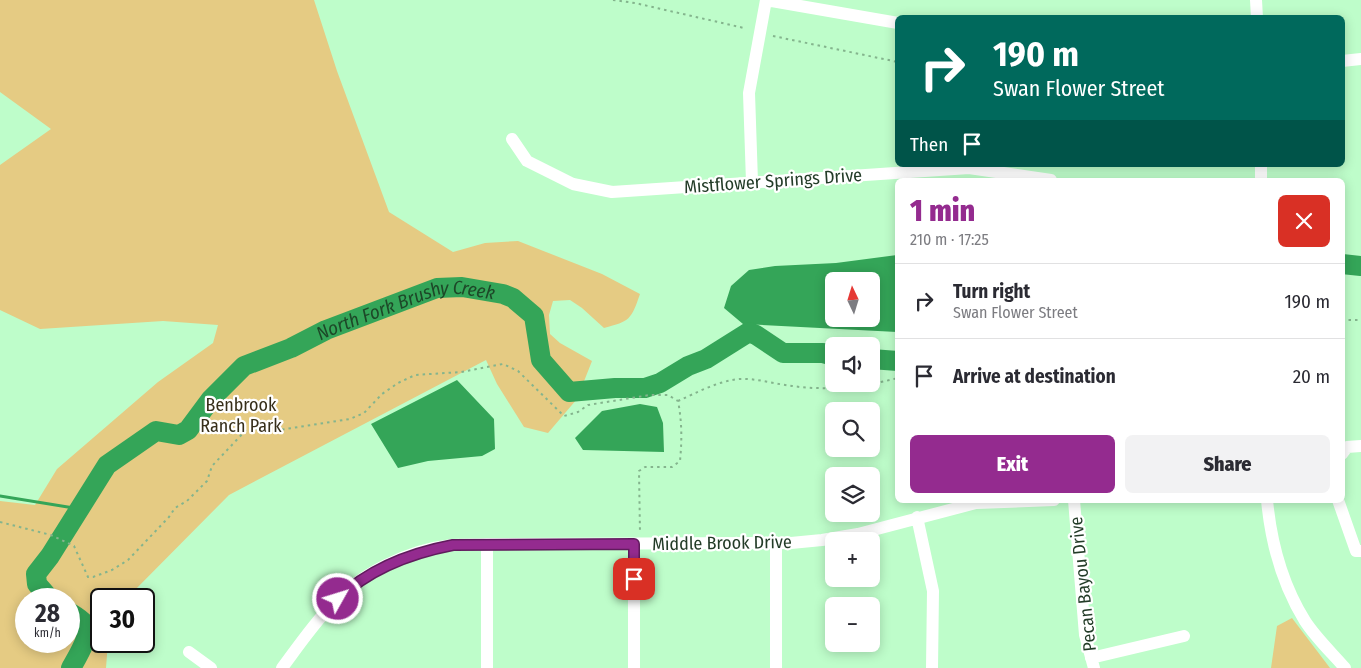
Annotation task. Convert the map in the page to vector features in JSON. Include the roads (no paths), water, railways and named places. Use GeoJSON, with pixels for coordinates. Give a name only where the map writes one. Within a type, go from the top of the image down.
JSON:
{"type":"FeatureCollection","features":[{"type":"Feature","properties":{"kind":"street"},"geometry":{"type":"LineString","coordinates":[[752,182],[749,93],[766,0],[895,22]]}},
{"type":"Feature","properties":{"kind":"street"},"geometry":{"type":"LineString","coordinates":[[1256,0],[1257,15]]}},
{"type":"Feature","properties":{"kind":"street"},"geometry":{"type":"LineString","coordinates":[[1345,61],[1361,59]]}},
{"type":"Feature","properties":{"kind":"street","name":"Mistflower Springs Drive"},"geometry":{"type":"LineString","coordinates":[[512,139],[527,161],[573,184],[612,192],[970,168],[1038,178]]}},
{"type":"Feature","properties":{"kind":"street"},"geometry":{"type":"LineString","coordinates":[[1345,450],[1347,447],[1361,446]]}},
{"type":"Feature","properties":{"kind":"street","name":"Middle Brook Drive"},"geometry":{"type":"LineString","coordinates":[[282,668],[329,607],[346,591],[384,567],[428,550],[453,545],[637,538],[776,544],[850,536],[976,503]]}},
{"type":"Feature","properties":{"kind":"street","name":"Pecan Bayou Drive"},"geometry":{"type":"LineString","coordinates":[[1074,503],[1085,635],[1092,663]]}},
{"type":"Feature","properties":{"kind":"street"},"geometry":{"type":"LineString","coordinates":[[1268,503],[1271,532],[1282,572],[1299,608],[1334,668]]}},
{"type":"Feature","properties":{"kind":"street"},"geometry":{"type":"LineString","coordinates":[[1339,503],[1359,553]]}},
{"type":"Feature","properties":{"kind":"street"},"geometry":{"type":"LineString","coordinates":[[917,517],[933,591],[932,668]]}},
{"type":"Feature","properties":{"kind":"street"},"geometry":{"type":"LineString","coordinates":[[634,668],[637,538]]}},
{"type":"Feature","properties":{"kind":"street"},"geometry":{"type":"LineString","coordinates":[[487,544],[487,668]]}},
{"type":"Feature","properties":{"kind":"street"},"geometry":{"type":"LineString","coordinates":[[776,544],[776,668]]}},
{"type":"Feature","properties":{"kind":"street"},"geometry":{"type":"LineString","coordinates":[[1092,663],[1184,636]]}},
{"type":"Feature","properties":{"kind":"street"},"geometry":{"type":"LineString","coordinates":[[1317,636],[1345,668]]}},
{"type":"Feature","properties":{"kind":"street"},"geometry":{"type":"LineString","coordinates":[[189,652],[211,668]]}},
{"type":"Feature","properties":{"kind":"waterway","name":"North Fork Brushy Creek"},"geometry":{"type":"LineString","coordinates":[[1345,264],[1361,266]]}},
{"type":"Feature","properties":{"kind":"waterway","name":"North Fork Brushy Creek"},"geometry":{"type":"LineString","coordinates":[[40,588],[37,584],[36,574],[50,556],[107,465],[156,431],[179,435],[188,430],[211,399],[244,366],[291,348],[326,330],[437,288],[462,287],[503,294],[513,298],[534,316],[541,360],[569,392],[615,388],[645,388],[660,383],[688,366],[706,359],[749,332],[783,353],[825,354]]}},
{"type":"Feature","properties":{"kind":"waterway","name":"North Fork Brushy Creek"},"geometry":{"type":"LineString","coordinates":[[880,360],[895,361]]}},
{"type":"Feature","properties":{"kind":"waterway"},"geometry":{"type":"LineString","coordinates":[[0,496],[80,509]]}},
{"type":"Feature","properties":{"kind":"waterway","name":"North Fork Brushy Creek"},"geometry":{"type":"LineString","coordinates":[[80,619],[87,628],[85,640],[80,650]]}},
{"type":"Feature","properties":{"kind":"waterway","name":"North Fork Brushy Creek"},"geometry":{"type":"LineString","coordinates":[[71,668],[78,653]]}},
{"type":"Feature","properties":{"kind":"park label","name":"Benbrook Ranch Park"},"geometry":{"type":"Point","coordinates":[241,415]}}]}
